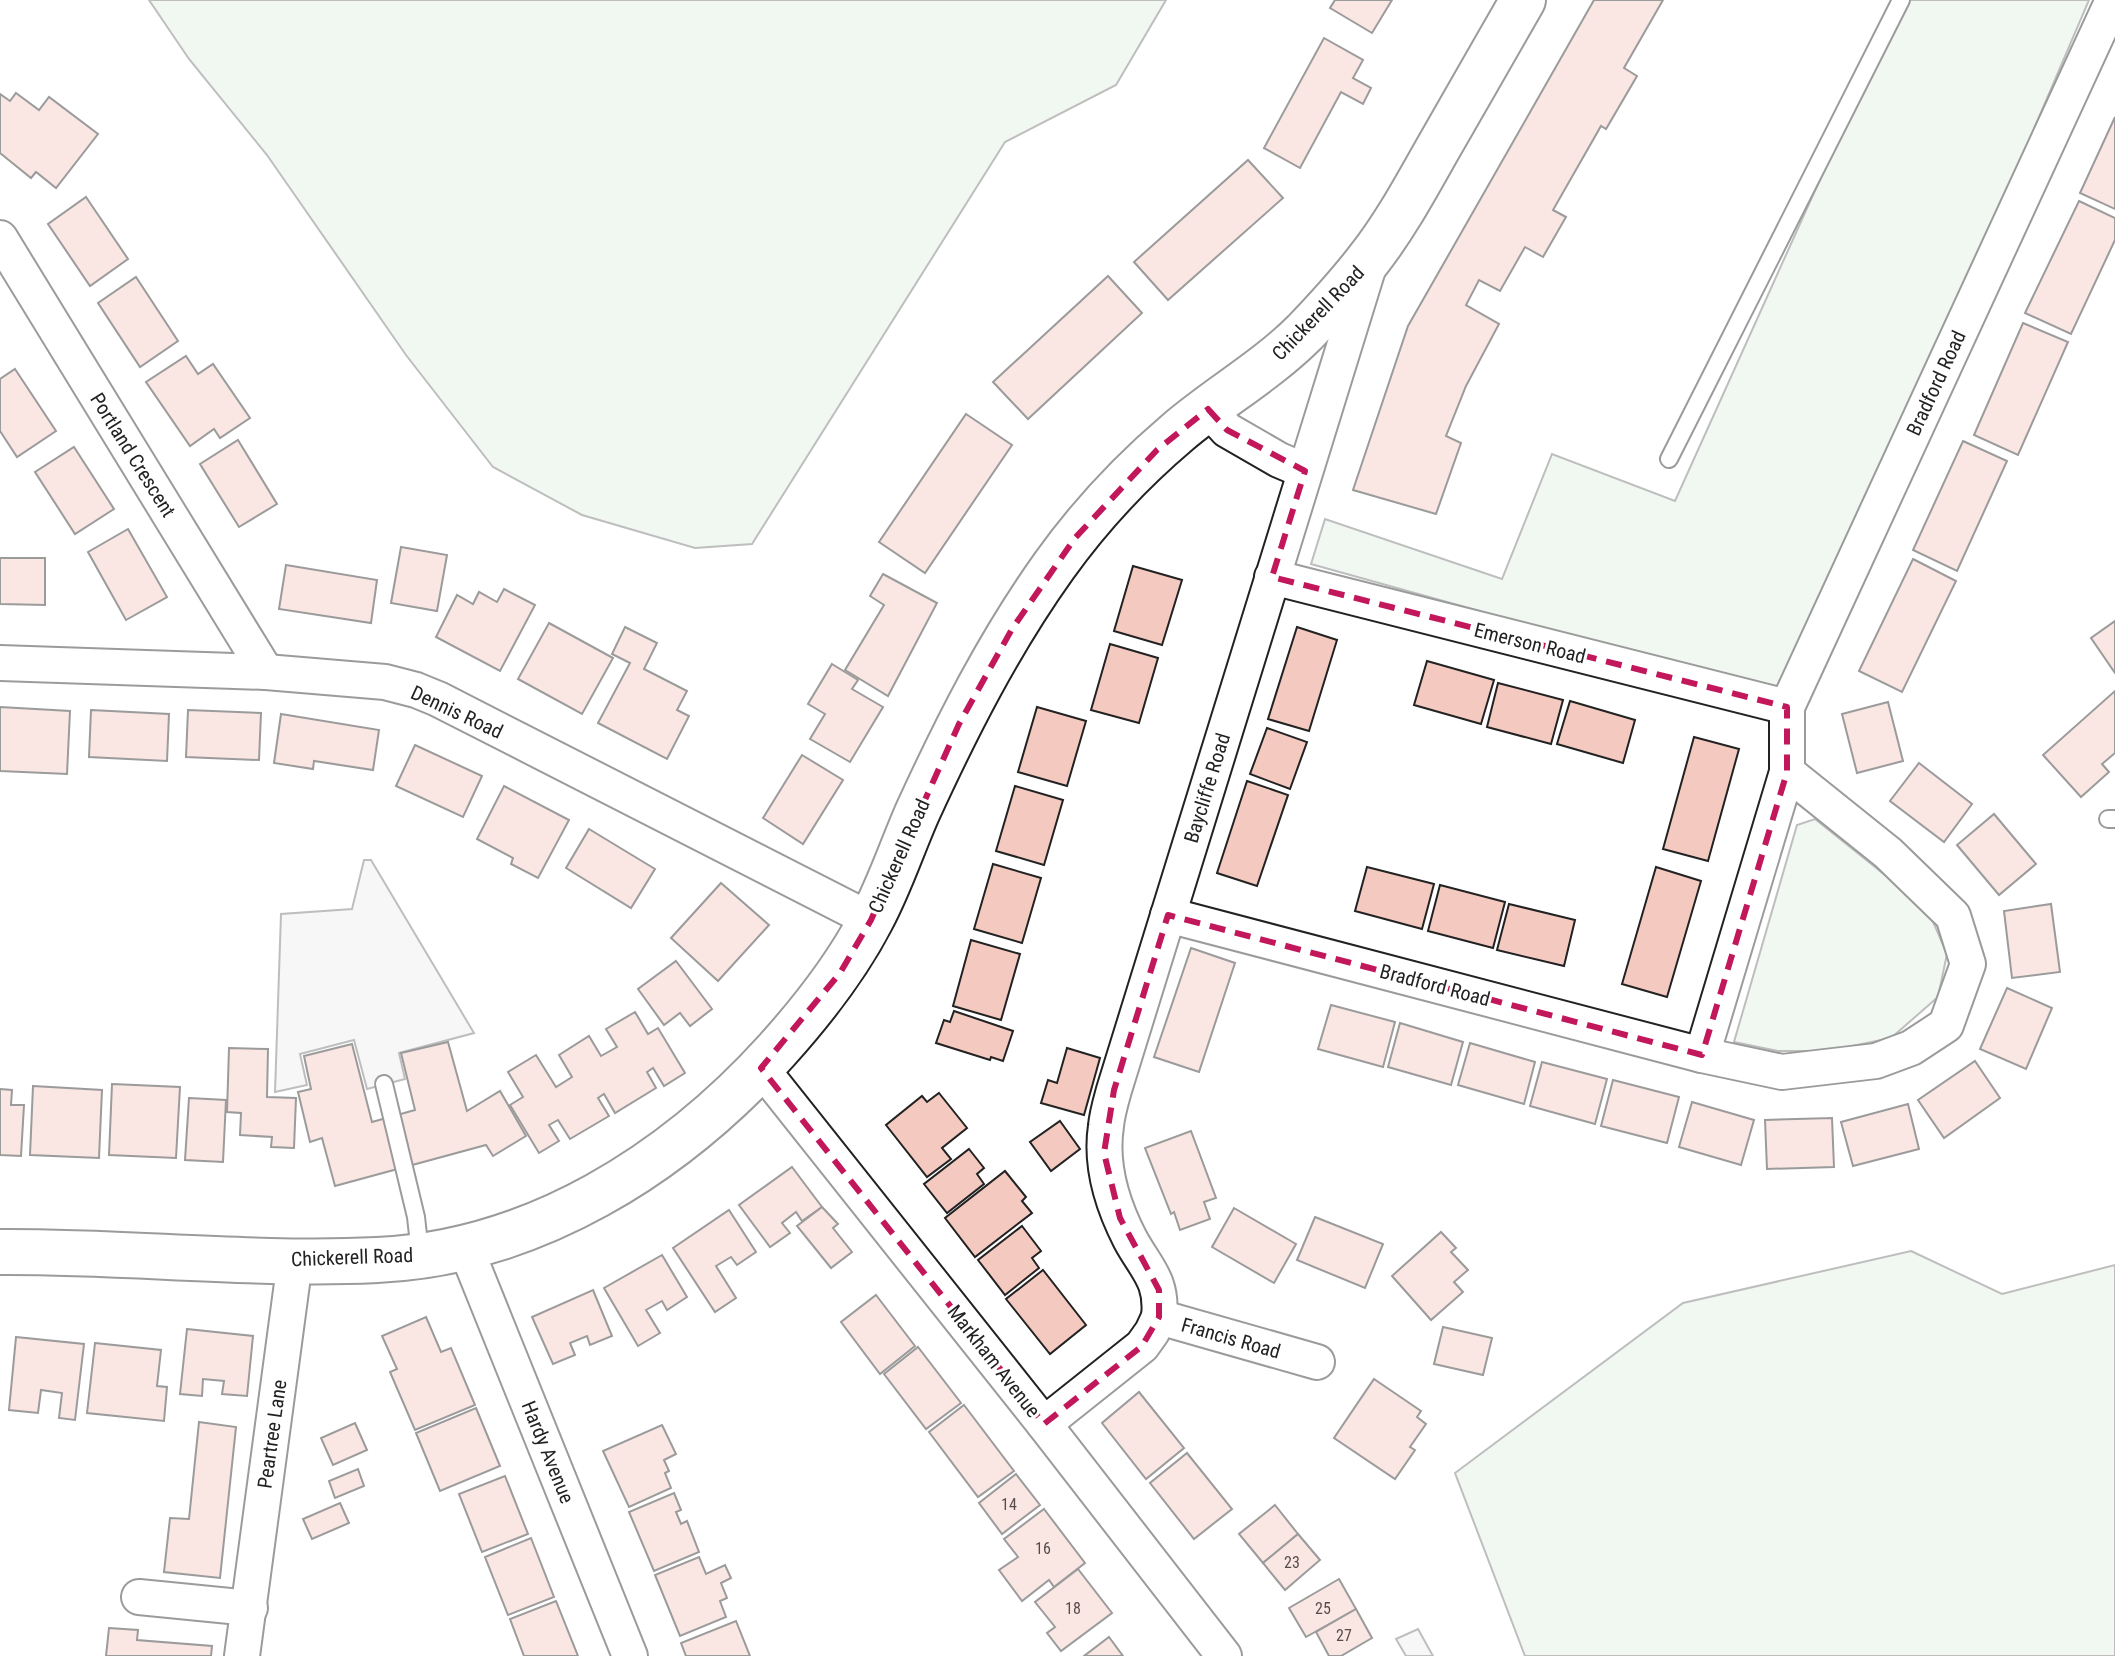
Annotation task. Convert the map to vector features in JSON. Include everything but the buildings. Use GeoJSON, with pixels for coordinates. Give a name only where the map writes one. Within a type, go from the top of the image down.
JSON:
{"type":"FeatureCollection","features":[{"type":"Feature","properties":{"kind":"main road","name":"Chickerell Road"},"geometry":{"type":"LineString","coordinates":[[0,1252],[57,1251],[295,1261],[382,1260],[466,1249],[561,1214],[603,1192],[687,1137],[761,1068],[801,1024],[840,973],[871,920],[959,724],[985,674],[1052,568],[1100,509],[1157,450],[1274,360],[1304,333],[1372,256],[1417,185],[1523,0]]}},
{"type":"Feature","properties":{"kind":"street","name":"Bradford Road"},"geometry":{"type":"LineString","coordinates":[[1702,1055],[1787,772],[1787,707],[2113,0]]}},
{"type":"Feature","properties":{"kind":"street","name":"Portland Crescent"},"geometry":{"type":"LineString","coordinates":[[0,238],[266,672]]}},
{"type":"Feature","properties":{"kind":"street","name":"Baycliffe Road"},"geometry":{"type":"LineString","coordinates":[[1159,1317],[1159,1290],[1120,1218],[1106,1175],[1106,1126],[1114,1090],[1372,256]]}},
{"type":"Feature","properties":{"kind":"street"},"geometry":{"type":"LineString","coordinates":[[1208,409],[1227,430],[1305,471]]}},
{"type":"Feature","properties":{"kind":"street","name":"Emerson Road"},"geometry":{"type":"LineString","coordinates":[[1272,577],[1787,707]]}},
{"type":"Feature","properties":{"kind":"street","name":"Dennis Road"},"geometry":{"type":"LineString","coordinates":[[0,663],[266,672],[385,682],[416,690],[871,920]]}},
{"type":"Feature","properties":{"kind":"street","name":"Bradford Road"},"geometry":{"type":"LineString","coordinates":[[1168,915],[1702,1055],[1782,1072],[1876,1061],[1911,1048],[1946,1025],[1968,964],[1953,916],[1888,853],[1787,772]]}},
{"type":"Feature","properties":{"kind":"street","name":"Markham Avenue"},"geometry":{"type":"LineString","coordinates":[[761,1068],[1224,1656]]}},
{"type":"Feature","properties":{"kind":"street","name":"Hardy Avenue"},"geometry":{"type":"LineString","coordinates":[[466,1249],[630,1656]]}},
{"type":"Feature","properties":{"kind":"street","name":"Peartree Lane"},"geometry":{"type":"LineString","coordinates":[[242,1656],[295,1261]]}},
{"type":"Feature","properties":{"kind":"street","name":"Francis Road"},"geometry":{"type":"LineString","coordinates":[[1044,1424],[1142,1346],[1159,1317],[1317,1362]]}},
{"type":"Feature","properties":{"kind":"street"},"geometry":{"type":"LineString","coordinates":[[139,1597],[250,1608]]}},
{"type":"Feature","properties":{"kind":"lane"},"geometry":{"type":"LineString","coordinates":[[1669,459],[1901,0]]}},
{"type":"Feature","properties":{"kind":"lane"},"geometry":{"type":"LineString","coordinates":[[384,1084],[416,1217],[420,1255]]}},
{"type":"Feature","properties":{"kind":"highlighted area"},"geometry":{"type":"Polygon","coordinates":[[[1208,409],[1227,430],[1305,471],[1272,577],[1787,707],[1787,772],[1702,1055],[1168,915],[1114,1090],[1104,1153],[1120,1218],[1159,1290],[1159,1317],[1142,1346],[1044,1424],[761,1068],[840,973],[871,920],[959,724],[1012,629],[1075,538],[1157,450],[1208,409]]]}},
{"type":"Feature","properties":{"kind":"green space"},"geometry":{"type":"Polygon","coordinates":[[[149,0],[1166,0],[1116,85],[1005,142],[752,544],[695,548],[582,515],[493,467],[406,355],[267,155],[189,59],[149,0]]]}},
{"type":"Feature","properties":{"kind":"green space"},"geometry":{"type":"Polygon","coordinates":[[[1901,0],[2089,0],[1791,698],[1311,564],[1325,519],[1502,579],[1552,454],[1675,501],[1901,0]]]}},
{"type":"Feature","properties":{"kind":"green space"},"geometry":{"type":"Polygon","coordinates":[[[1815,819],[1890,879],[1931,917],[1947,954],[1938,997],[1891,1038],[1828,1051],[1778,1051],[1734,1042],[1797,825],[1815,819]]]}},
{"type":"Feature","properties":{"kind":"green space"},"geometry":{"type":"Polygon","coordinates":[[[1911,1251],[2002,1294],[2115,1265],[2115,1656],[1525,1656],[1455,1473],[1683,1303],[1911,1251]]]}},
{"type":"Feature","properties":{"kind":"shaded area"},"geometry":{"type":"Polygon","coordinates":[[[364,860],[371,860],[474,1033],[399,1053],[405,1079],[367,1089],[354,1040],[300,1054],[307,1085],[275,1092],[281,914],[352,909],[364,860]]]}},
{"type":"Feature","properties":{"kind":"shaded area"},"geometry":{"type":"Polygon","coordinates":[[[1418,1629],[1433,1656],[1406,1656],[1396,1639],[1418,1629]]]}}]}
